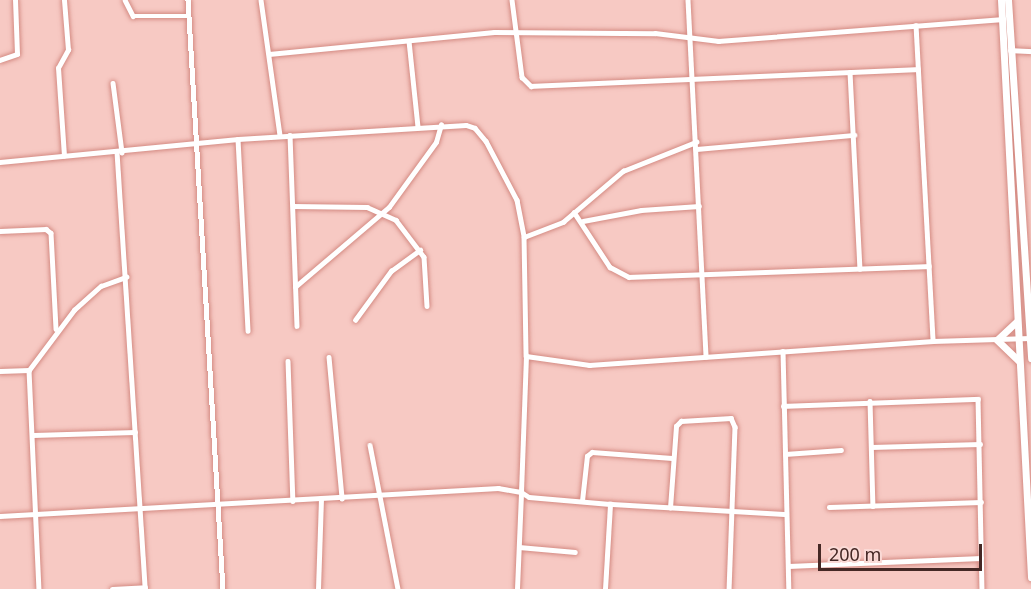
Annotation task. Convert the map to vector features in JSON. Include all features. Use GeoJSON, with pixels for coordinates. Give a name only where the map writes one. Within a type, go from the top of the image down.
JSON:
{"type":"FeatureCollection","features":[{"type":"Feature","properties":{"kind":"main road"},"geometry":{"type":"LineString","coordinates":[[1001,0],[1010,109],[1027,246],[1031,358]]}},
{"type":"Feature","properties":{"kind":"main road"},"geometry":{"type":"LineString","coordinates":[[1008,0],[1018,319],[1031,577]]}},
{"type":"Feature","properties":{"kind":"main road"},"geometry":{"type":"LineString","coordinates":[[1018,319],[1013,328],[997,340],[1013,351],[1021,363]]}},
{"type":"Feature","properties":{"kind":"street"},"geometry":{"type":"LineString","coordinates":[[0,60],[17,54],[15,0]]}},
{"type":"Feature","properties":{"kind":"street"},"geometry":{"type":"LineString","coordinates":[[64,0],[68,50],[58,68],[64,156]]}},
{"type":"Feature","properties":{"kind":"street"},"geometry":{"type":"LineString","coordinates":[[125,0],[133,16],[187,16]]}},
{"type":"Feature","properties":{"kind":"street"},"geometry":{"type":"LineString","coordinates":[[188,0],[187,16],[198,144],[223,589]]}},
{"type":"Feature","properties":{"kind":"street"},"geometry":{"type":"LineString","coordinates":[[261,0],[280,136]]}},
{"type":"Feature","properties":{"kind":"street"},"geometry":{"type":"LineString","coordinates":[[512,0],[522,76],[531,86],[691,81],[918,69]]}},
{"type":"Feature","properties":{"kind":"street"},"geometry":{"type":"LineString","coordinates":[[688,0],[688,40],[696,142],[706,357]]}},
{"type":"Feature","properties":{"kind":"street"},"geometry":{"type":"LineString","coordinates":[[269,54],[516,32],[655,33],[688,40],[1003,20]]}},
{"type":"Feature","properties":{"kind":"street"},"geometry":{"type":"LineString","coordinates":[[916,25],[933,341]]}},
{"type":"Feature","properties":{"kind":"street"},"geometry":{"type":"LineString","coordinates":[[409,41],[418,127]]}},
{"type":"Feature","properties":{"kind":"street"},"geometry":{"type":"LineString","coordinates":[[1010,50],[1031,51]]}},
{"type":"Feature","properties":{"kind":"street"},"geometry":{"type":"LineString","coordinates":[[850,72],[860,269]]}},
{"type":"Feature","properties":{"kind":"street"},"geometry":{"type":"LineString","coordinates":[[112,589],[145,588],[114,83]]}},
{"type":"Feature","properties":{"kind":"street"},"geometry":{"type":"LineString","coordinates":[[0,162],[290,135],[441,125],[466,125],[475,128],[486,141],[509,179],[524,237],[526,356],[517,589]]}},
{"type":"Feature","properties":{"kind":"street"},"geometry":{"type":"LineString","coordinates":[[296,288],[397,197],[436,142],[441,125]]}},
{"type":"Feature","properties":{"kind":"street"},"geometry":{"type":"LineString","coordinates":[[290,135],[297,326]]}},
{"type":"Feature","properties":{"kind":"street"},"geometry":{"type":"LineString","coordinates":[[696,149],[854,135]]}},
{"type":"Feature","properties":{"kind":"street"},"geometry":{"type":"LineString","coordinates":[[238,139],[248,331]]}},
{"type":"Feature","properties":{"kind":"street"},"geometry":{"type":"LineString","coordinates":[[524,237],[553,227],[623,171],[696,142]]}},
{"type":"Feature","properties":{"kind":"street"},"geometry":{"type":"LineString","coordinates":[[292,206],[354,206],[382,212],[409,232],[420,250],[427,306]]}},
{"type":"Feature","properties":{"kind":"street"},"geometry":{"type":"LineString","coordinates":[[583,221],[641,210],[699,206]]}},
{"type":"Feature","properties":{"kind":"street"},"geometry":{"type":"LineString","coordinates":[[574,212],[583,221],[605,260],[618,273],[640,278],[929,266]]}},
{"type":"Feature","properties":{"kind":"street"},"geometry":{"type":"LineString","coordinates":[[0,231],[46,229],[51,233],[56,329]]}},
{"type":"Feature","properties":{"kind":"street"},"geometry":{"type":"LineString","coordinates":[[355,320],[391,271],[420,250]]}},
{"type":"Feature","properties":{"kind":"street"},"geometry":{"type":"LineString","coordinates":[[39,589],[29,370],[56,329],[101,286],[126,277]]}},
{"type":"Feature","properties":{"kind":"street"},"geometry":{"type":"LineString","coordinates":[[526,356],[576,365],[933,341],[1030,338]]}},
{"type":"Feature","properties":{"kind":"street"},"geometry":{"type":"LineString","coordinates":[[783,351],[789,589]]}},
{"type":"Feature","properties":{"kind":"street"},"geometry":{"type":"LineString","coordinates":[[329,357],[342,498]]}},
{"type":"Feature","properties":{"kind":"street"},"geometry":{"type":"LineString","coordinates":[[288,361],[293,501]]}},
{"type":"Feature","properties":{"kind":"street"},"geometry":{"type":"LineString","coordinates":[[0,371],[29,370]]}},
{"type":"Feature","properties":{"kind":"street"},"geometry":{"type":"LineString","coordinates":[[783,406],[975,397],[980,408],[982,589]]}},
{"type":"Feature","properties":{"kind":"street"},"geometry":{"type":"LineString","coordinates":[[870,401],[873,506]]}},
{"type":"Feature","properties":{"kind":"street"},"geometry":{"type":"LineString","coordinates":[[670,508],[672,458],[678,422],[731,418],[735,427],[729,511],[729,589]]}},
{"type":"Feature","properties":{"kind":"street"},"geometry":{"type":"LineString","coordinates":[[33,435],[135,432]]}},
{"type":"Feature","properties":{"kind":"street"},"geometry":{"type":"LineString","coordinates":[[872,447],[980,444]]}},
{"type":"Feature","properties":{"kind":"street"},"geometry":{"type":"LineString","coordinates":[[370,445],[398,589]]}},
{"type":"Feature","properties":{"kind":"street"},"geometry":{"type":"LineString","coordinates":[[785,454],[841,450]]}},
{"type":"Feature","properties":{"kind":"street"},"geometry":{"type":"LineString","coordinates":[[582,501],[587,456],[592,452],[672,458]]}},
{"type":"Feature","properties":{"kind":"street"},"geometry":{"type":"LineString","coordinates":[[0,516],[321,500],[498,488],[521,492],[529,497],[786,514]]}},
{"type":"Feature","properties":{"kind":"street"},"geometry":{"type":"LineString","coordinates":[[318,589],[321,500]]}},
{"type":"Feature","properties":{"kind":"street"},"geometry":{"type":"LineString","coordinates":[[829,507],[981,502]]}},
{"type":"Feature","properties":{"kind":"street"},"geometry":{"type":"LineString","coordinates":[[605,589],[610,504]]}},
{"type":"Feature","properties":{"kind":"street"},"geometry":{"type":"LineString","coordinates":[[519,547],[575,552]]}},
{"type":"Feature","properties":{"kind":"street"},"geometry":{"type":"LineString","coordinates":[[788,566],[981,558]]}}]}
